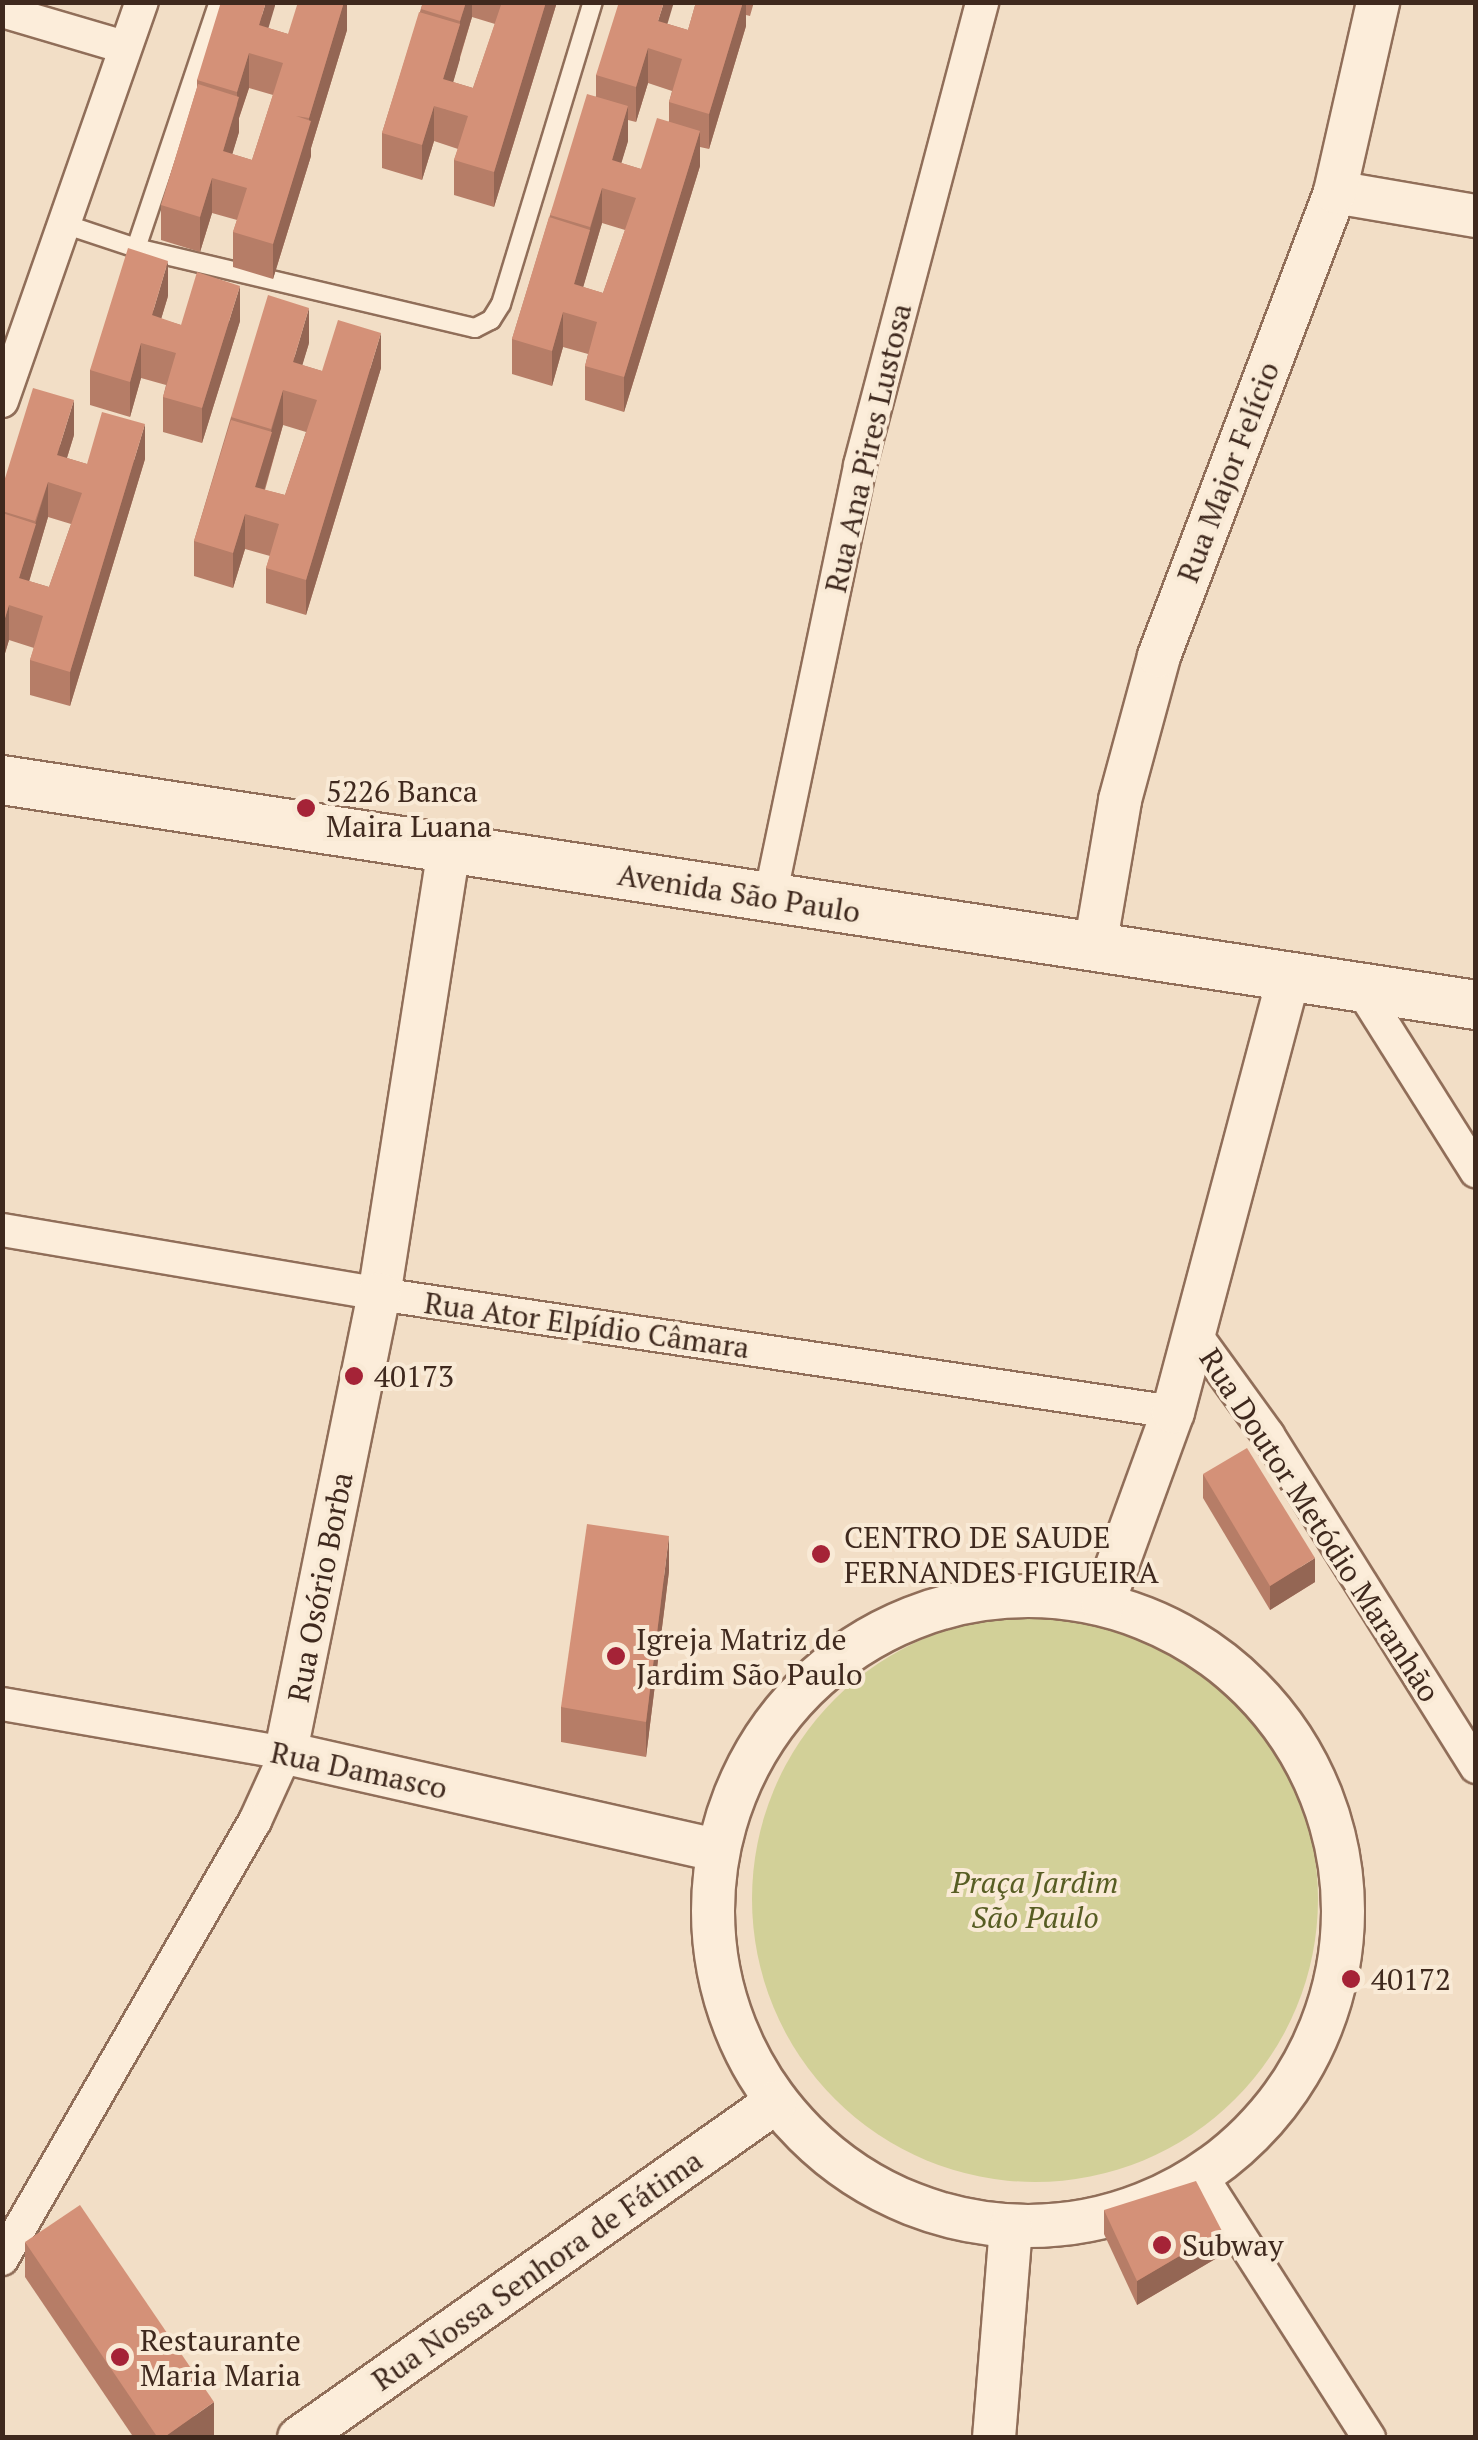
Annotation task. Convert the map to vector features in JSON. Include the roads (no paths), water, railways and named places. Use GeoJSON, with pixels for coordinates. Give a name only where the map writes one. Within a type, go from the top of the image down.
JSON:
{"type":"FeatureCollection","features":[{"type":"Feature","properties":{"kind":"main road","name":"Avenida São Paulo"},"geometry":{"type":"LineString","coordinates":[[2,780],[1476,1004]]}},
{"type":"Feature","properties":{"kind":"street"},"geometry":{"type":"LineString","coordinates":[[2,402],[61,223],[142,2]]}},
{"type":"Feature","properties":{"kind":"street","name":"Rua Ana Pires Lustosa"},"geometry":{"type":"LineString","coordinates":[[770,897],[860,466],[982,2]]}},
{"type":"Feature","properties":{"kind":"street","name":"Rua Major Felício"},"geometry":{"type":"LineString","coordinates":[[1095,947],[1120,800],[1159,656],[1335,192],[1378,2]]}},
{"type":"Feature","properties":{"kind":"street"},"geometry":{"type":"LineString","coordinates":[[2,10],[124,47]]}},
{"type":"Feature","properties":{"kind":"street"},"geometry":{"type":"LineString","coordinates":[[1335,192],[1476,216]]}},
{"type":"Feature","properties":{"kind":"street","name":"Rua Osório Borba"},"geometry":{"type":"LineString","coordinates":[[2,2258],[256,1821],[286,1753],[379,1294],[449,849]]}},
{"type":"Feature","properties":{"kind":"street"},"geometry":{"type":"LineString","coordinates":[[1103,1604],[1174,1412],[1289,976]]}},
{"type":"Feature","properties":{"kind":"street"},"geometry":{"type":"LineString","coordinates":[[1360,987],[1476,1170]]}},
{"type":"Feature","properties":{"kind":"street","name":"Rua Ator Elpídio Câmara"},"geometry":{"type":"LineString","coordinates":[[2,1230],[379,1294],[1174,1412]]}},
{"type":"Feature","properties":{"kind":"street","name":"Rua Doutor Metódio Maranhão"},"geometry":{"type":"LineString","coordinates":[[1195,1334],[1268,1435],[1476,1767]]}},
{"type":"Feature","properties":{"kind":"street"},"geometry":{"type":"LineString","coordinates":[[1060,1597],[1103,1604],[1196,1642],[1253,1685],[1297,1741],[1338,1843],[1342,1933],[1322,2027],[1265,2126],[1201,2175],[1110,2217],[1011,2227],[914,2207],[828,2158],[776,2102],[727,2012],[708,1904],[712,1848],[747,1765],[803,1688],[878,1632],[967,1599],[1060,1597]]}},
{"type":"Feature","properties":{"kind":"street","name":"Rua Damasco"},"geometry":{"type":"LineString","coordinates":[[2,1704],[286,1753],[712,1848]]}},
{"type":"Feature","properties":{"kind":"street","name":"Rua Nossa Senhora de Fátima"},"geometry":{"type":"LineString","coordinates":[[299,2438],[776,2102]]}},
{"type":"Feature","properties":{"kind":"street"},"geometry":{"type":"LineString","coordinates":[[1201,2175],[1369,2438]]}},
{"type":"Feature","properties":{"kind":"street"},"geometry":{"type":"LineString","coordinates":[[994,2438],[1011,2227]]}},
{"type":"Feature","properties":{"kind":"lane"},"geometry":{"type":"LineString","coordinates":[[136,248],[219,2]]}},
{"type":"Feature","properties":{"kind":"lane"},"geometry":{"type":"LineString","coordinates":[[61,223],[136,248],[475,328],[491,320],[593,2]]}},
{"type":"Feature","properties":{"kind":"place","name":"5226 Banca Maira Luana"},"geometry":{"type":"Point","coordinates":[306,808]}},
{"type":"Feature","properties":{"kind":"place","name":"40173"},"geometry":{"type":"Point","coordinates":[354,1376]}},
{"type":"Feature","properties":{"kind":"place","name":"CENTRO DE SAUDE FERNANDES FIGUEIRA"},"geometry":{"type":"Point","coordinates":[821,1554]}},
{"type":"Feature","properties":{"kind":"place","name":"Igreja Matriz de Jardim São Paulo"},"geometry":{"type":"Point","coordinates":[616,1656]}},
{"type":"Feature","properties":{"kind":"place","name":"40172"},"geometry":{"type":"Point","coordinates":[1351,1979]}},
{"type":"Feature","properties":{"kind":"place","name":"Subway"},"geometry":{"type":"Point","coordinates":[1162,2245]}},
{"type":"Feature","properties":{"kind":"place","name":"Restaurante Maria Maria"},"geometry":{"type":"Point","coordinates":[120,2357]}},
{"type":"Feature","properties":{"kind":"park label","name":"Praça Jardim São Paulo"},"geometry":{"type":"Point","coordinates":[1035,1899]}}]}
